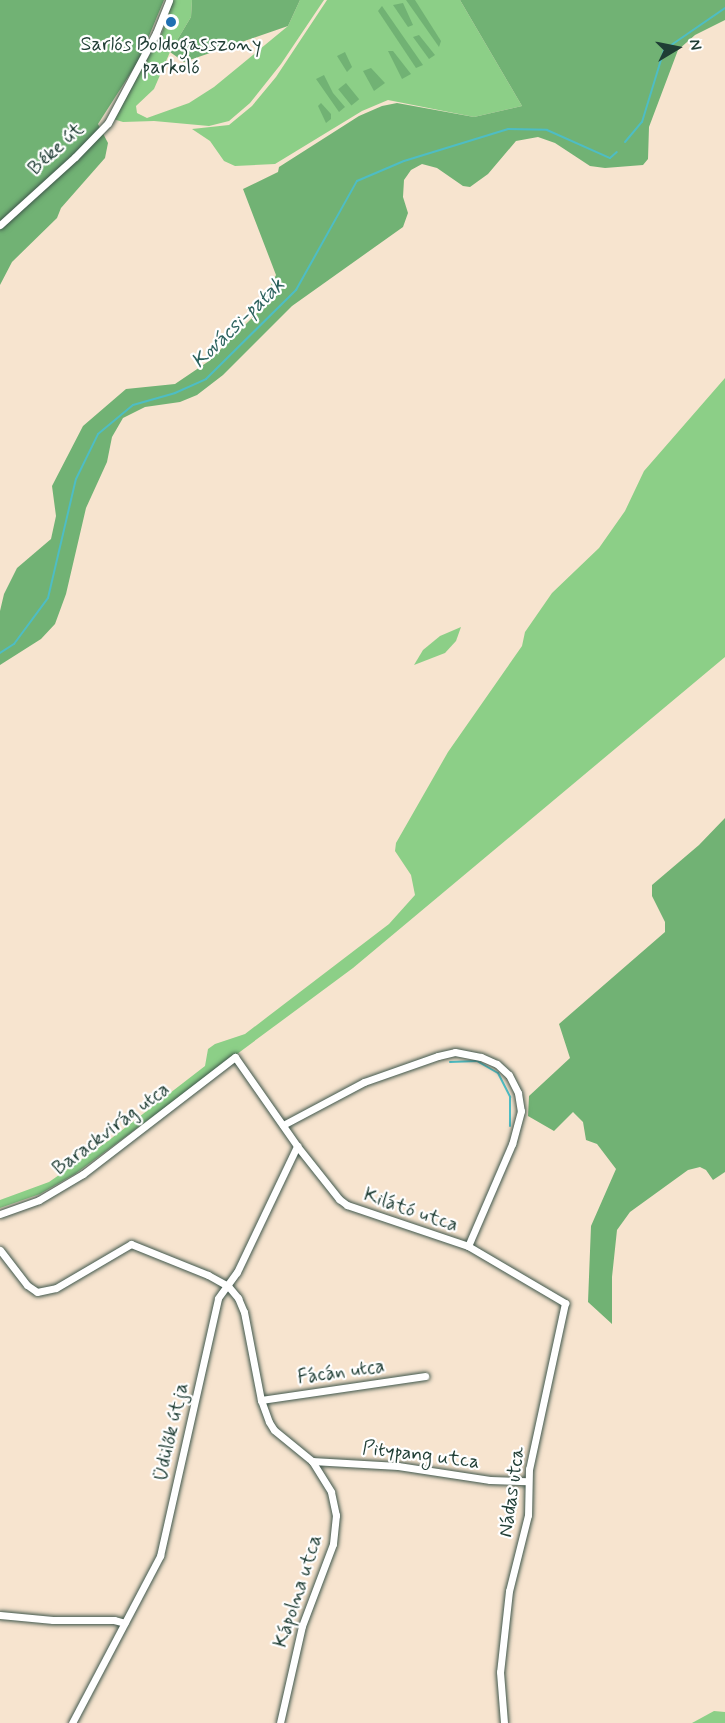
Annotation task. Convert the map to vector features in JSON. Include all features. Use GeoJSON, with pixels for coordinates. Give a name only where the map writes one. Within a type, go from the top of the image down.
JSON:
{"type":"FeatureCollection","features":[{"type":"Feature","properties":{"kind":"street","name":"Béke út"},"geometry":{"type":"LineString","coordinates":[[0,225],[75,157],[108,123],[156,33],[169,0]]}},
{"type":"Feature","properties":{"kind":"street"},"geometry":{"type":"LineString","coordinates":[[284,1125],[364,1082],[438,1056],[455,1053],[481,1057],[497,1064],[509,1075],[518,1093],[521,1111],[512,1144],[468,1246]]}},
{"type":"Feature","properties":{"kind":"street","name":"Kilátó utca"},"geometry":{"type":"LineString","coordinates":[[235,1057],[323,1181],[347,1205],[468,1246],[565,1303]]}},
{"type":"Feature","properties":{"kind":"street","name":"Barackvirág utca"},"geometry":{"type":"LineString","coordinates":[[0,1214],[39,1200],[76,1179],[235,1057]]}},
{"type":"Feature","properties":{"kind":"street","name":"Üdülők útja"},"geometry":{"type":"LineString","coordinates":[[72,1723],[160,1556],[218,1298],[228,1287],[297,1146]]}},
{"type":"Feature","properties":{"kind":"street"},"geometry":{"type":"LineString","coordinates":[[0,1250],[27,1285],[37,1292],[56,1288],[131,1244],[208,1275],[228,1287]]}},
{"type":"Feature","properties":{"kind":"street","name":"Kápolna utca"},"geometry":{"type":"LineString","coordinates":[[228,1287],[238,1298],[244,1312],[261,1400],[274,1430],[312,1461],[331,1492],[336,1515],[336,1528],[327,1565],[302,1626],[280,1723]]}},
{"type":"Feature","properties":{"kind":"street","name":"Nádas utca"},"geometry":{"type":"LineString","coordinates":[[504,1723],[500,1672],[509,1591],[528,1515],[527,1481],[565,1303]]}},
{"type":"Feature","properties":{"kind":"street","name":"Fácán utca"},"geometry":{"type":"LineString","coordinates":[[261,1400],[425,1376]]}},
{"type":"Feature","properties":{"kind":"street","name":"Pitypang utca"},"geometry":{"type":"LineString","coordinates":[[312,1461],[407,1467],[490,1480],[527,1481]]}},
{"type":"Feature","properties":{"kind":"street"},"geometry":{"type":"LineString","coordinates":[[0,1615],[53,1620],[114,1620],[125,1623]]}},
{"type":"Feature","properties":{"kind":"green space"},"geometry":{"type":"Polygon","coordinates":[[[0,0],[164,0],[139,60],[98,124],[108,143],[105,158],[61,208],[57,218],[12,262],[0,285],[0,0]]]}},
{"type":"Feature","properties":{"kind":"green space"},"geometry":{"type":"Polygon","coordinates":[[[173,0],[192,0],[191,17],[170,52],[154,89],[136,106],[137,113],[147,118],[189,103],[214,87],[288,26],[300,0],[324,0],[281,64],[250,103],[229,121],[209,126],[154,121],[123,122],[113,119],[162,33],[173,0]]]}},
{"type":"Feature","properties":{"kind":"green space"},"geometry":{"type":"Polygon","coordinates":[[[192,0],[300,0],[288,26],[184,62],[170,52],[191,17],[192,0]]]}},
{"type":"Feature","properties":{"kind":"green space"},"geometry":{"type":"Polygon","coordinates":[[[327,0],[460,0],[522,106],[474,117],[388,100],[362,111],[275,164],[235,166],[224,161],[210,141],[192,129],[229,125],[252,106],[276,77],[327,0]]]}},
{"type":"Feature","properties":{"kind":"green space"},"geometry":{"type":"Polygon","coordinates":[[[406,0],[415,0],[441,41],[439,47],[406,0]]]}},
{"type":"Feature","properties":{"kind":"green space"},"geometry":{"type":"Polygon","coordinates":[[[460,0],[725,0],[725,20],[695,35],[678,50],[649,127],[648,159],[643,165],[605,168],[590,166],[555,143],[538,137],[516,141],[488,174],[470,187],[463,186],[437,168],[422,164],[411,170],[404,180],[403,197],[408,213],[403,227],[292,306],[223,375],[197,395],[180,402],[145,407],[123,418],[112,437],[107,462],[86,508],[66,594],[55,624],[41,639],[0,665],[0,611],[4,594],[17,568],[51,539],[56,516],[52,486],[83,426],[126,389],[175,384],[209,361],[257,313],[276,275],[243,189],[278,172],[279,167],[359,116],[382,106],[397,103],[474,117],[522,106],[460,0]]]}},
{"type":"Feature","properties":{"kind":"green space"},"geometry":{"type":"Polygon","coordinates":[[[403,3],[413,25],[408,27],[393,5],[403,3]]]}},
{"type":"Feature","properties":{"kind":"green space"},"geometry":{"type":"Polygon","coordinates":[[[382,6],[423,65],[416,68],[378,11],[382,6]]]}},
{"type":"Feature","properties":{"kind":"green space"},"geometry":{"type":"Polygon","coordinates":[[[419,35],[435,55],[429,59],[413,37],[419,35]]]}},
{"type":"Feature","properties":{"kind":"green space"},"geometry":{"type":"Polygon","coordinates":[[[388,51],[393,51],[411,74],[402,79],[388,51]]]}},
{"type":"Feature","properties":{"kind":"green space"},"geometry":{"type":"Polygon","coordinates":[[[345,52],[352,67],[347,72],[337,56],[345,52]]]}},
{"type":"Feature","properties":{"kind":"green space"},"geometry":{"type":"Polygon","coordinates":[[[371,68],[385,83],[374,91],[363,71],[371,68]]]}},
{"type":"Feature","properties":{"kind":"green space"},"geometry":{"type":"Polygon","coordinates":[[[324,75],[333,93],[345,107],[339,112],[316,79],[324,75]]]}},
{"type":"Feature","properties":{"kind":"green space"},"geometry":{"type":"Polygon","coordinates":[[[346,83],[359,99],[351,106],[338,89],[346,83]]]}},
{"type":"Feature","properties":{"kind":"green space"},"geometry":{"type":"Polygon","coordinates":[[[321,103],[331,114],[331,119],[326,123],[318,106],[321,103]]]}},
{"type":"Feature","properties":{"kind":"green space"},"geometry":{"type":"Polygon","coordinates":[[[725,378],[725,657],[353,968],[75,1174],[40,1194],[0,1208],[0,1200],[49,1182],[108,1141],[205,1066],[208,1049],[215,1044],[245,1034],[389,924],[415,895],[411,875],[395,851],[396,843],[448,752],[522,646],[525,632],[552,593],[599,548],[625,511],[644,471],[725,378]]]}},
{"type":"Feature","properties":{"kind":"green space"},"geometry":{"type":"Polygon","coordinates":[[[461,627],[456,641],[445,653],[414,665],[423,650],[440,636],[461,627]]]}},
{"type":"Feature","properties":{"kind":"green space"},"geometry":{"type":"Polygon","coordinates":[[[725,818],[725,1172],[713,1180],[706,1170],[700,1167],[688,1170],[630,1212],[617,1230],[612,1277],[612,1324],[588,1302],[591,1226],[616,1169],[597,1144],[586,1140],[583,1122],[573,1112],[554,1131],[528,1116],[529,1096],[570,1058],[559,1024],[665,932],[665,922],[652,896],[652,885],[699,845],[725,818]]]}},
{"type":"Feature","properties":{"kind":"green space"},"geometry":{"type":"Polygon","coordinates":[[[714,1711],[725,1712],[725,1723],[692,1723],[714,1711]]]}},
{"type":"Feature","properties":{"kind":"waterway","name":"Kovácsi-patak"},"geometry":{"type":"LineString","coordinates":[[625,142],[642,122],[664,50],[725,8]]}},
{"type":"Feature","properties":{"kind":"waterway","name":"Kovácsi-patak"},"geometry":{"type":"LineString","coordinates":[[0,653],[14,644],[48,598],[76,479],[98,434],[133,405],[175,393],[206,379],[296,290],[357,181],[404,161],[508,129],[547,130],[610,158],[617,152]]}},
{"type":"Feature","properties":{"kind":"waterway"},"geometry":{"type":"LineString","coordinates":[[450,1062],[477,1061],[498,1073],[510,1097],[510,1126]]}},
{"type":"Feature","properties":{"kind":"place","name":"Sarlós Boldogasszony parkoló"},"geometry":{"type":"Point","coordinates":[171,22]}}]}
